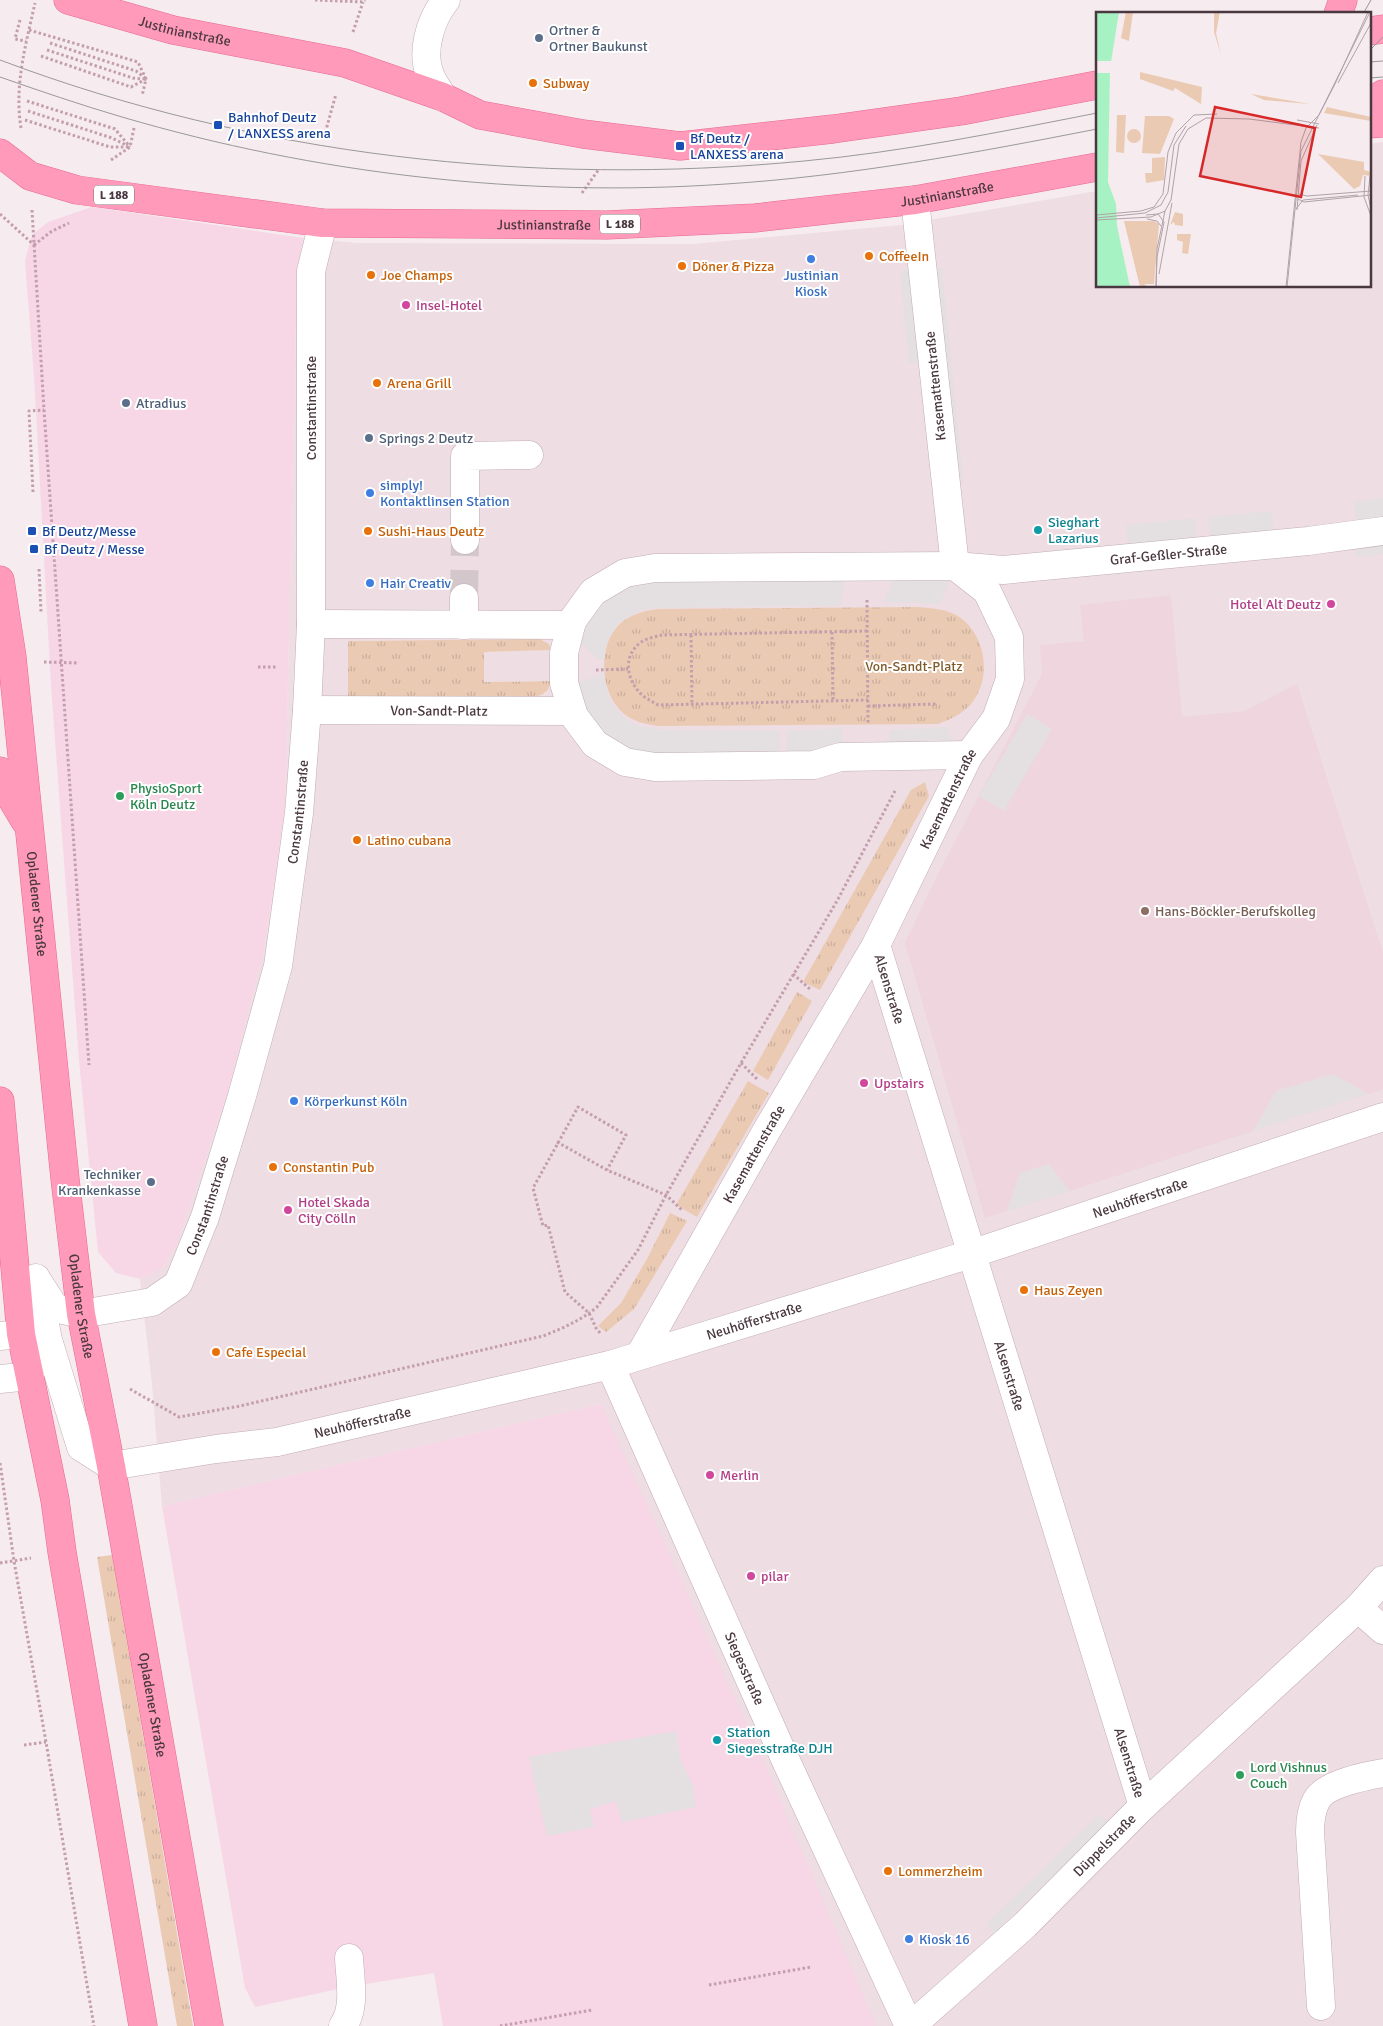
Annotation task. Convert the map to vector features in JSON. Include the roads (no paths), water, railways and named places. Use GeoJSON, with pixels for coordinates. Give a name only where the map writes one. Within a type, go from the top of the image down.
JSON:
{"type":"FeatureCollection","features":[{"type":"Feature","properties":{"kind":"main road","name":"Justinianstraße"},"geometry":{"type":"LineString","coordinates":[[68,0],[173,30],[345,62],[443,97],[480,115],[508,122],[583,134],[680,146],[862,125],[961,111],[1096,85]]}},
{"type":"Feature","properties":{"kind":"main road"},"geometry":{"type":"LineString","coordinates":[[1339,12],[1343,0]]}},
{"type":"Feature","properties":{"kind":"main road"},"geometry":{"type":"LineString","coordinates":[[1370,31],[1383,29]]}},
{"type":"Feature","properties":{"kind":"main road"},"geometry":{"type":"LineString","coordinates":[[1370,102],[1383,94]]}},
{"type":"Feature","properties":{"kind":"main road"},"geometry":{"type":"LineString","coordinates":[[1370,124],[1383,123]]}},
{"type":"Feature","properties":{"kind":"main road","name":"Justinianstraße"},"geometry":{"type":"LineString","coordinates":[[0,153],[30,176],[77,190],[323,222],[607,225],[755,218],[915,200],[1096,167]]}},
{"type":"Feature","properties":{"kind":"main road","name":"Opladener Straße"},"geometry":{"type":"LineString","coordinates":[[0,580],[12,657],[65,1180],[81,1314],[111,1466],[209,2026]]}},
{"type":"Feature","properties":{"kind":"main road"},"geometry":{"type":"LineString","coordinates":[[0,771],[2,782],[30,828]]}},
{"type":"Feature","properties":{"kind":"main road"},"geometry":{"type":"LineString","coordinates":[[0,1101],[11,1240],[10,1335],[30,1376],[56,1500],[62,1552],[143,2026]]}},
{"type":"Feature","properties":{"kind":"street"},"geometry":{"type":"LineString","coordinates":[[443,97],[430,76],[426,47],[431,29],[446,0]]}},
{"type":"Feature","properties":{"kind":"street","name":"Kasemattenstraße"},"geometry":{"type":"LineString","coordinates":[[640,1354],[766,1130],[876,945],[965,764],[996,719],[1010,679],[1009,637],[987,591],[956,566],[945,486],[915,200]]}},
{"type":"Feature","properties":{"kind":"street","name":"Constantinstraße"},"geometry":{"type":"LineString","coordinates":[[81,1314],[152,1302],[178,1284],[205,1217],[242,1096],[278,966],[299,813],[308,710],[311,624],[311,271],[323,222]]}},
{"type":"Feature","properties":{"kind":"street"},"geometry":{"type":"LineString","coordinates":[[465,540],[465,456],[529,455]]}},
{"type":"Feature","properties":{"kind":"street","name":"Graf-Geßler-Straße"},"geometry":{"type":"LineString","coordinates":[[956,566],[1003,570],[1383,532]]}},
{"type":"Feature","properties":{"kind":"street"},"geometry":{"type":"LineString","coordinates":[[956,566],[655,568],[625,573],[593,592],[571,625],[564,653],[564,683],[574,716],[595,744],[625,762],[655,767],[814,765],[840,757],[868,757],[965,764]]}},
{"type":"Feature","properties":{"kind":"street"},"geometry":{"type":"LineString","coordinates":[[464,598],[464,625]]}},
{"type":"Feature","properties":{"kind":"street"},"geometry":{"type":"LineString","coordinates":[[311,624],[571,625]]}},
{"type":"Feature","properties":{"kind":"street","name":"Von-Sandt-Platz"},"geometry":{"type":"LineString","coordinates":[[308,710],[572,711]]}},
{"type":"Feature","properties":{"kind":"street","name":"Alsenstraße"},"geometry":{"type":"LineString","coordinates":[[876,945],[1142,1806]]}},
{"type":"Feature","properties":{"kind":"street","name":"Neuhöfferstraße"},"geometry":{"type":"LineString","coordinates":[[111,1466],[216,1449],[277,1442],[610,1365],[640,1354],[972,1254],[1383,1117]]}},
{"type":"Feature","properties":{"kind":"street"},"geometry":{"type":"LineString","coordinates":[[11,1240],[55,1308],[81,1314]]}},
{"type":"Feature","properties":{"kind":"street"},"geometry":{"type":"LineString","coordinates":[[36,1278],[48,1340],[81,1447],[111,1466]]}},
{"type":"Feature","properties":{"kind":"street","name":"Siegesstraße"},"geometry":{"type":"LineString","coordinates":[[610,1365],[782,1752],[910,2026]]}},
{"type":"Feature","properties":{"kind":"street"},"geometry":{"type":"LineString","coordinates":[[0,1379],[30,1376]]}},
{"type":"Feature","properties":{"kind":"street","name":"Düppelstraße"},"geometry":{"type":"LineString","coordinates":[[910,2026],[1025,1925],[1142,1806],[1358,1608],[1383,1580]]}},
{"type":"Feature","properties":{"kind":"street"},"geometry":{"type":"LineString","coordinates":[[1358,1608],[1383,1630]]}},
{"type":"Feature","properties":{"kind":"street"},"geometry":{"type":"LineString","coordinates":[[1321,2006],[1310,1815],[1316,1799],[1328,1789],[1359,1778],[1383,1773]]}},
{"type":"Feature","properties":{"kind":"street"},"geometry":{"type":"LineString","coordinates":[[343,2026],[348,2020],[350,2007],[349,1958]]}},
{"type":"Feature","properties":{"kind":"tunnel"},"geometry":{"type":"LineString","coordinates":[[464,598],[465,540]]}},
{"type":"Feature","properties":{"kind":"tram line"},"geometry":{"type":"LineString","coordinates":[[1364,12],[1371,0]]}},
{"type":"Feature","properties":{"kind":"tram line"},"geometry":{"type":"LineString","coordinates":[[1370,50],[1383,37]]}},
{"type":"Feature","properties":{"kind":"tram line"},"geometry":{"type":"LineString","coordinates":[[0,60],[96,93],[195,120],[295,141],[396,156],[498,166],[601,170],[703,168],[804,161],[914,147],[1096,113]]}},
{"type":"Feature","properties":{"kind":"tram line"},"geometry":{"type":"LineString","coordinates":[[1370,62],[1383,61]]}},
{"type":"Feature","properties":{"kind":"tram line"},"geometry":{"type":"LineString","coordinates":[[0,77],[122,117],[195,137],[345,167],[497,184],[650,187],[773,180],[912,162],[1005,147],[1096,129]]}},
{"type":"Feature","properties":{"kind":"tram line"},"geometry":{"type":"LineString","coordinates":[[1370,78],[1383,77]]}},
{"type":"Feature","properties":{"kind":"place","name":"Ortner & Ortner Baukunst"},"geometry":{"type":"Point","coordinates":[539,38]}},
{"type":"Feature","properties":{"kind":"place","name":"Subway"},"geometry":{"type":"Point","coordinates":[533,83]}},
{"type":"Feature","properties":{"kind":"place","name":"Bahnhof Deutz / LANXESS arena"},"geometry":{"type":"Point","coordinates":[218,125]}},
{"type":"Feature","properties":{"kind":"place","name":"Bf Deutz / LANXESS arena"},"geometry":{"type":"Point","coordinates":[680,146]}},
{"type":"Feature","properties":{"kind":"place","name":"CoffeeIn"},"geometry":{"type":"Point","coordinates":[869,256]}},
{"type":"Feature","properties":{"kind":"place","name":"Justinian Kiosk"},"geometry":{"type":"Point","coordinates":[811,259]}},
{"type":"Feature","properties":{"kind":"place","name":"Döner & Pizza"},"geometry":{"type":"Point","coordinates":[682,266]}},
{"type":"Feature","properties":{"kind":"place","name":"Joe Champs"},"geometry":{"type":"Point","coordinates":[371,275]}},
{"type":"Feature","properties":{"kind":"place","name":"Insel-Hotel"},"geometry":{"type":"Point","coordinates":[406,305]}},
{"type":"Feature","properties":{"kind":"place","name":"Arena Grill"},"geometry":{"type":"Point","coordinates":[377,383]}},
{"type":"Feature","properties":{"kind":"place","name":"Atradius"},"geometry":{"type":"Point","coordinates":[126,403]}},
{"type":"Feature","properties":{"kind":"place","name":"Springs 2 Deutz"},"geometry":{"type":"Point","coordinates":[369,438]}},
{"type":"Feature","properties":{"kind":"place","name":"simply! Kontaktlinsen Station"},"geometry":{"type":"Point","coordinates":[370,493]}},
{"type":"Feature","properties":{"kind":"place","name":"Sieghart Lazarius"},"geometry":{"type":"Point","coordinates":[1038,530]}},
{"type":"Feature","properties":{"kind":"place","name":"Bf Deutz/Messe"},"geometry":{"type":"Point","coordinates":[32,531]}},
{"type":"Feature","properties":{"kind":"place","name":"Sushi-Haus Deutz"},"geometry":{"type":"Point","coordinates":[368,531]}},
{"type":"Feature","properties":{"kind":"place","name":"Bf Deutz / Messe"},"geometry":{"type":"Point","coordinates":[34,549]}},
{"type":"Feature","properties":{"kind":"place","name":"Hair Creativ"},"geometry":{"type":"Point","coordinates":[370,583]}},
{"type":"Feature","properties":{"kind":"place","name":"Hotel Alt Deutz"},"geometry":{"type":"Point","coordinates":[1331,604]}},
{"type":"Feature","properties":{"kind":"place","name":"PhysioSport Köln Deutz"},"geometry":{"type":"Point","coordinates":[120,796]}},
{"type":"Feature","properties":{"kind":"place","name":"Latino cubana"},"geometry":{"type":"Point","coordinates":[357,840]}},
{"type":"Feature","properties":{"kind":"place","name":"Hans-Böckler-Berufskolleg"},"geometry":{"type":"Point","coordinates":[1145,911]}},
{"type":"Feature","properties":{"kind":"place","name":"Upstairs"},"geometry":{"type":"Point","coordinates":[864,1083]}},
{"type":"Feature","properties":{"kind":"place","name":"Körperkunst Köln"},"geometry":{"type":"Point","coordinates":[294,1101]}},
{"type":"Feature","properties":{"kind":"place","name":"Constantin Pub"},"geometry":{"type":"Point","coordinates":[273,1167]}},
{"type":"Feature","properties":{"kind":"place","name":"Techniker Krankenkasse"},"geometry":{"type":"Point","coordinates":[151,1182]}},
{"type":"Feature","properties":{"kind":"place","name":"Hotel Skada City Cölln"},"geometry":{"type":"Point","coordinates":[288,1210]}},
{"type":"Feature","properties":{"kind":"place","name":"Haus Zeyen"},"geometry":{"type":"Point","coordinates":[1024,1290]}},
{"type":"Feature","properties":{"kind":"place","name":"Cafe Especial"},"geometry":{"type":"Point","coordinates":[216,1352]}},
{"type":"Feature","properties":{"kind":"place","name":"Merlin"},"geometry":{"type":"Point","coordinates":[710,1475]}},
{"type":"Feature","properties":{"kind":"place","name":"pilar"},"geometry":{"type":"Point","coordinates":[751,1576]}},
{"type":"Feature","properties":{"kind":"place","name":"Station Siegesstraße DJH"},"geometry":{"type":"Point","coordinates":[717,1740]}},
{"type":"Feature","properties":{"kind":"place","name":"Lord Vishnus Couch"},"geometry":{"type":"Point","coordinates":[1240,1775]}},
{"type":"Feature","properties":{"kind":"place","name":"Lommerzheim"},"geometry":{"type":"Point","coordinates":[888,1871]}},
{"type":"Feature","properties":{"kind":"place","name":"Kiosk 16"},"geometry":{"type":"Point","coordinates":[909,1939]}}]}
